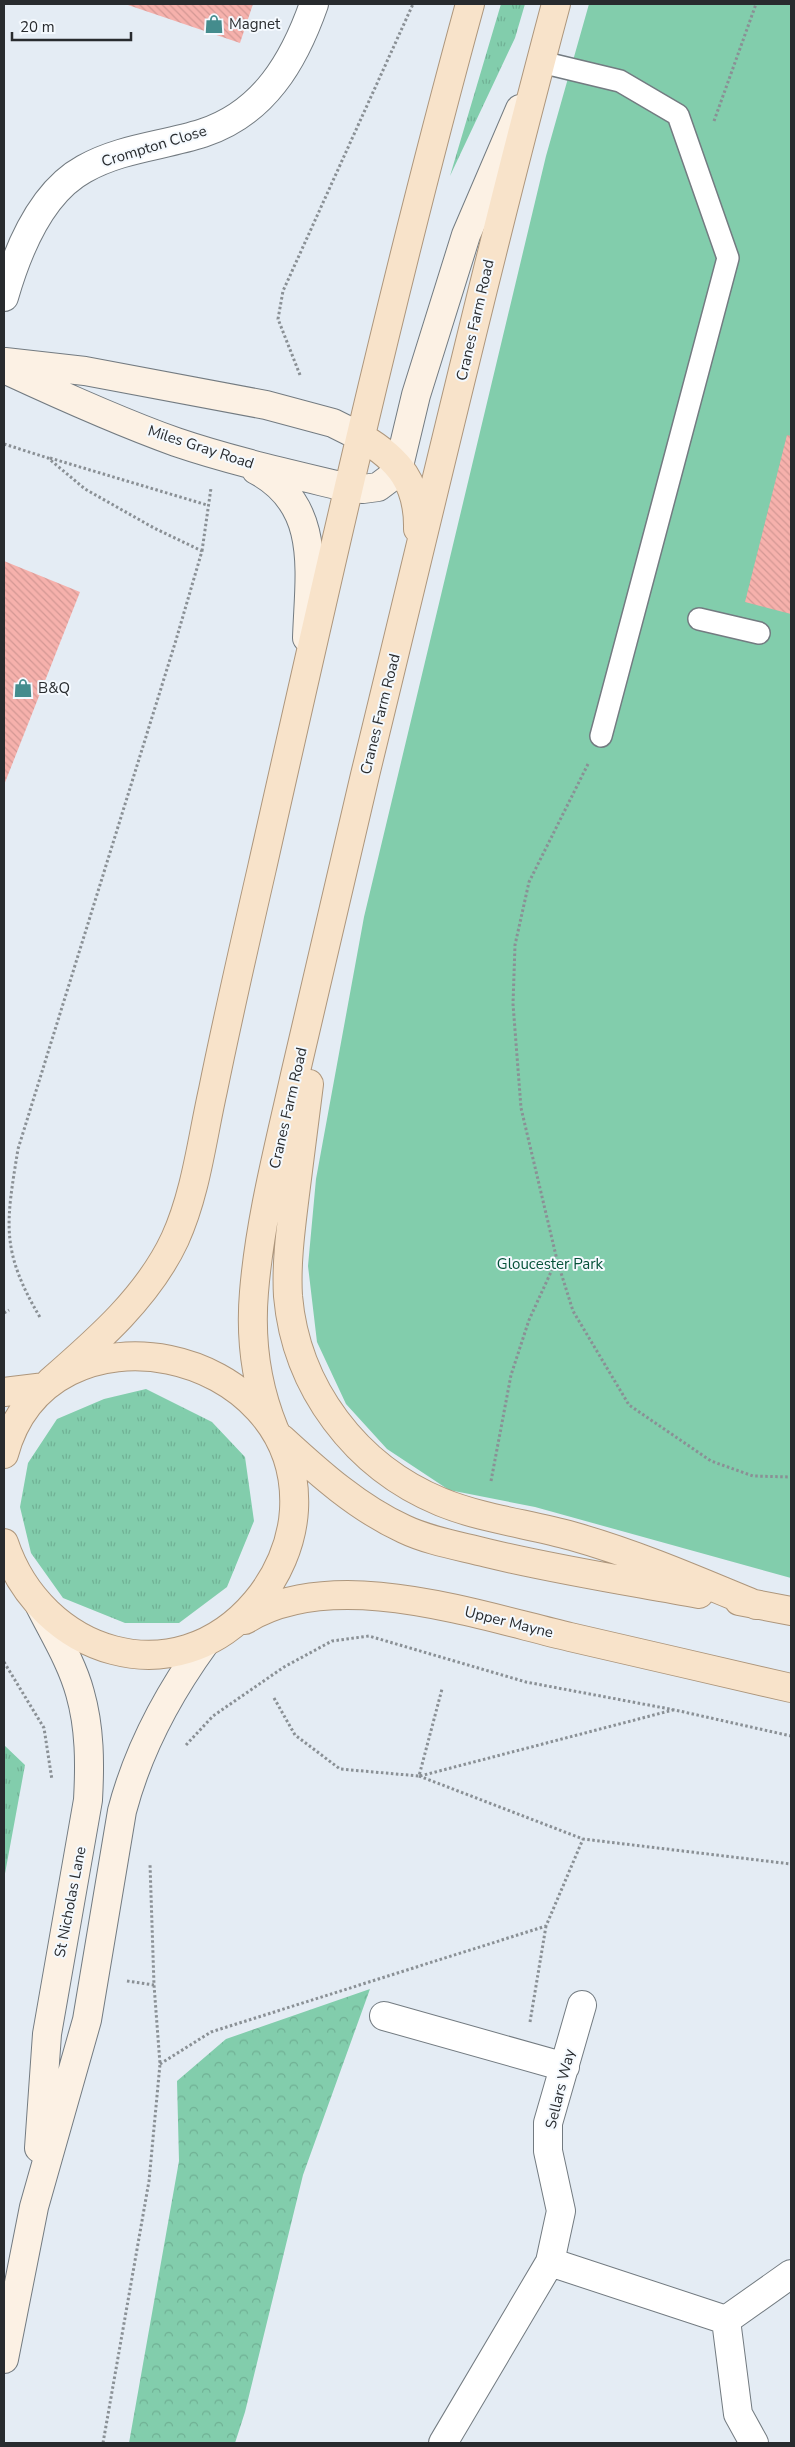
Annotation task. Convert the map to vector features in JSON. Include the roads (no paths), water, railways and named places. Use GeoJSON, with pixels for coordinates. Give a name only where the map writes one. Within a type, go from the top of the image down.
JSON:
{"type":"FeatureCollection","features":[{"type":"Feature","properties":{"kind":"main road"},"geometry":{"type":"LineString","coordinates":[[4,1454],[8,1439],[26,1410],[48,1385],[99,1339],[132,1302],[158,1267],[175,1239],[189,1199],[233,991],[398,279],[470,4]]}},
{"type":"Feature","properties":{"kind":"main road","name":"Cranes Farm Road"},"geometry":{"type":"LineString","coordinates":[[276,1432],[262,1400],[254,1351],[254,1297],[258,1257],[270,1186],[332,912],[491,251],[556,4]]}},
{"type":"Feature","properties":{"kind":"main road"},"geometry":{"type":"LineString","coordinates":[[361,437],[382,449],[399,466],[414,489],[419,516],[418,559]]}},
{"type":"Feature","properties":{"kind":"main road"},"geometry":{"type":"LineString","coordinates":[[332,912],[288,1258],[288,1295],[292,1328],[302,1364],[317,1394],[336,1423],[361,1449],[384,1470],[412,1489],[442,1502],[476,1513],[571,1536],[636,1555],[756,1605]]}},
{"type":"Feature","properties":{"kind":"main road"},"geometry":{"type":"LineString","coordinates":[[4,1392],[48,1385],[79,1367],[108,1358],[133,1355],[163,1357],[194,1366],[223,1378],[251,1399],[276,1432],[313,1468],[357,1502],[404,1529],[453,1545],[516,1560],[791,1611]]}},
{"type":"Feature","properties":{"kind":"main road"},"geometry":{"type":"LineString","coordinates":[[229,1629],[265,1591],[281,1565],[290,1538],[294,1510],[292,1477],[286,1452],[276,1432]]}},
{"type":"Feature","properties":{"kind":"main road"},"geometry":{"type":"LineString","coordinates":[[4,1543],[19,1577],[37,1603]]}},
{"type":"Feature","properties":{"kind":"main road"},"geometry":{"type":"LineString","coordinates":[[4,1568],[37,1603]]}},
{"type":"Feature","properties":{"kind":"main road","name":"Upper Mayne"},"geometry":{"type":"LineString","coordinates":[[37,1603],[55,1622],[78,1636],[102,1646],[131,1654],[158,1655],[179,1653],[205,1643],[249,1617],[289,1602],[349,1595],[380,1596],[469,1612],[791,1688]]}},
{"type":"Feature","properties":{"kind":"street","name":"Crompton Close"},"geometry":{"type":"LineString","coordinates":[[4,297],[13,266],[27,233],[61,188],[82,169],[137,148],[203,133],[235,118],[252,107],[281,76],[295,52],[314,4]]}},
{"type":"Feature","properties":{"kind":"street"},"geometry":{"type":"LineString","coordinates":[[399,466],[416,395],[466,235],[541,62]]}},
{"type":"Feature","properties":{"kind":"street"},"geometry":{"type":"LineString","coordinates":[[4,362],[85,371],[266,405],[333,424],[361,437]]}},
{"type":"Feature","properties":{"kind":"street","name":"Miles Gray Road"},"geometry":{"type":"LineString","coordinates":[[4,369],[86,407],[175,442],[239,461],[349,488],[363,489],[378,487],[390,478],[399,466]]}},
{"type":"Feature","properties":{"kind":"street"},"geometry":{"type":"LineString","coordinates":[[239,461],[268,476],[286,492],[297,507],[304,526],[309,565],[306,672]]}},
{"type":"Feature","properties":{"kind":"street","name":"St Nicholas Lane"},"geometry":{"type":"LineString","coordinates":[[34,2207],[47,2034],[88,1800],[90,1762],[87,1723],[80,1692],[37,1603]]}},
{"type":"Feature","properties":{"kind":"street","name":"St Nicholas Lane"},"geometry":{"type":"LineString","coordinates":[[4,2359],[34,2207],[87,2020],[122,1811],[130,1780],[144,1746],[170,1697],[205,1643]]}},
{"type":"Feature","properties":{"kind":"street","name":"Sellars Way"},"geometry":{"type":"LineString","coordinates":[[442,2443],[550,2262],[561,2211],[548,2151],[548,2123],[582,2005]]}},
{"type":"Feature","properties":{"kind":"street"},"geometry":{"type":"LineString","coordinates":[[384,2016],[565,2067]]}},
{"type":"Feature","properties":{"kind":"street"},"geometry":{"type":"LineString","coordinates":[[550,2262],[726,2320]]}},
{"type":"Feature","properties":{"kind":"street"},"geometry":{"type":"LineString","coordinates":[[726,2320],[791,2274]]}},
{"type":"Feature","properties":{"kind":"street"},"geometry":{"type":"LineString","coordinates":[[726,2320],[738,2414],[754,2443]]}},
{"type":"Feature","properties":{"kind":"lane"},"geometry":{"type":"LineString","coordinates":[[541,62],[620,81],[678,115],[728,258],[601,736]]}},
{"type":"Feature","properties":{"kind":"lane"},"geometry":{"type":"LineString","coordinates":[[699,619],[759,633]]}},
{"type":"Feature","properties":{"kind":"place","name":"Magnet"},"geometry":{"type":"Point","coordinates":[214,24]}},
{"type":"Feature","properties":{"kind":"place","name":"B&Q"},"geometry":{"type":"Point","coordinates":[23,688]}},
{"type":"Feature","properties":{"kind":"park label","name":"Gloucester Park"},"geometry":{"type":"Point","coordinates":[550,1264]}}]}
